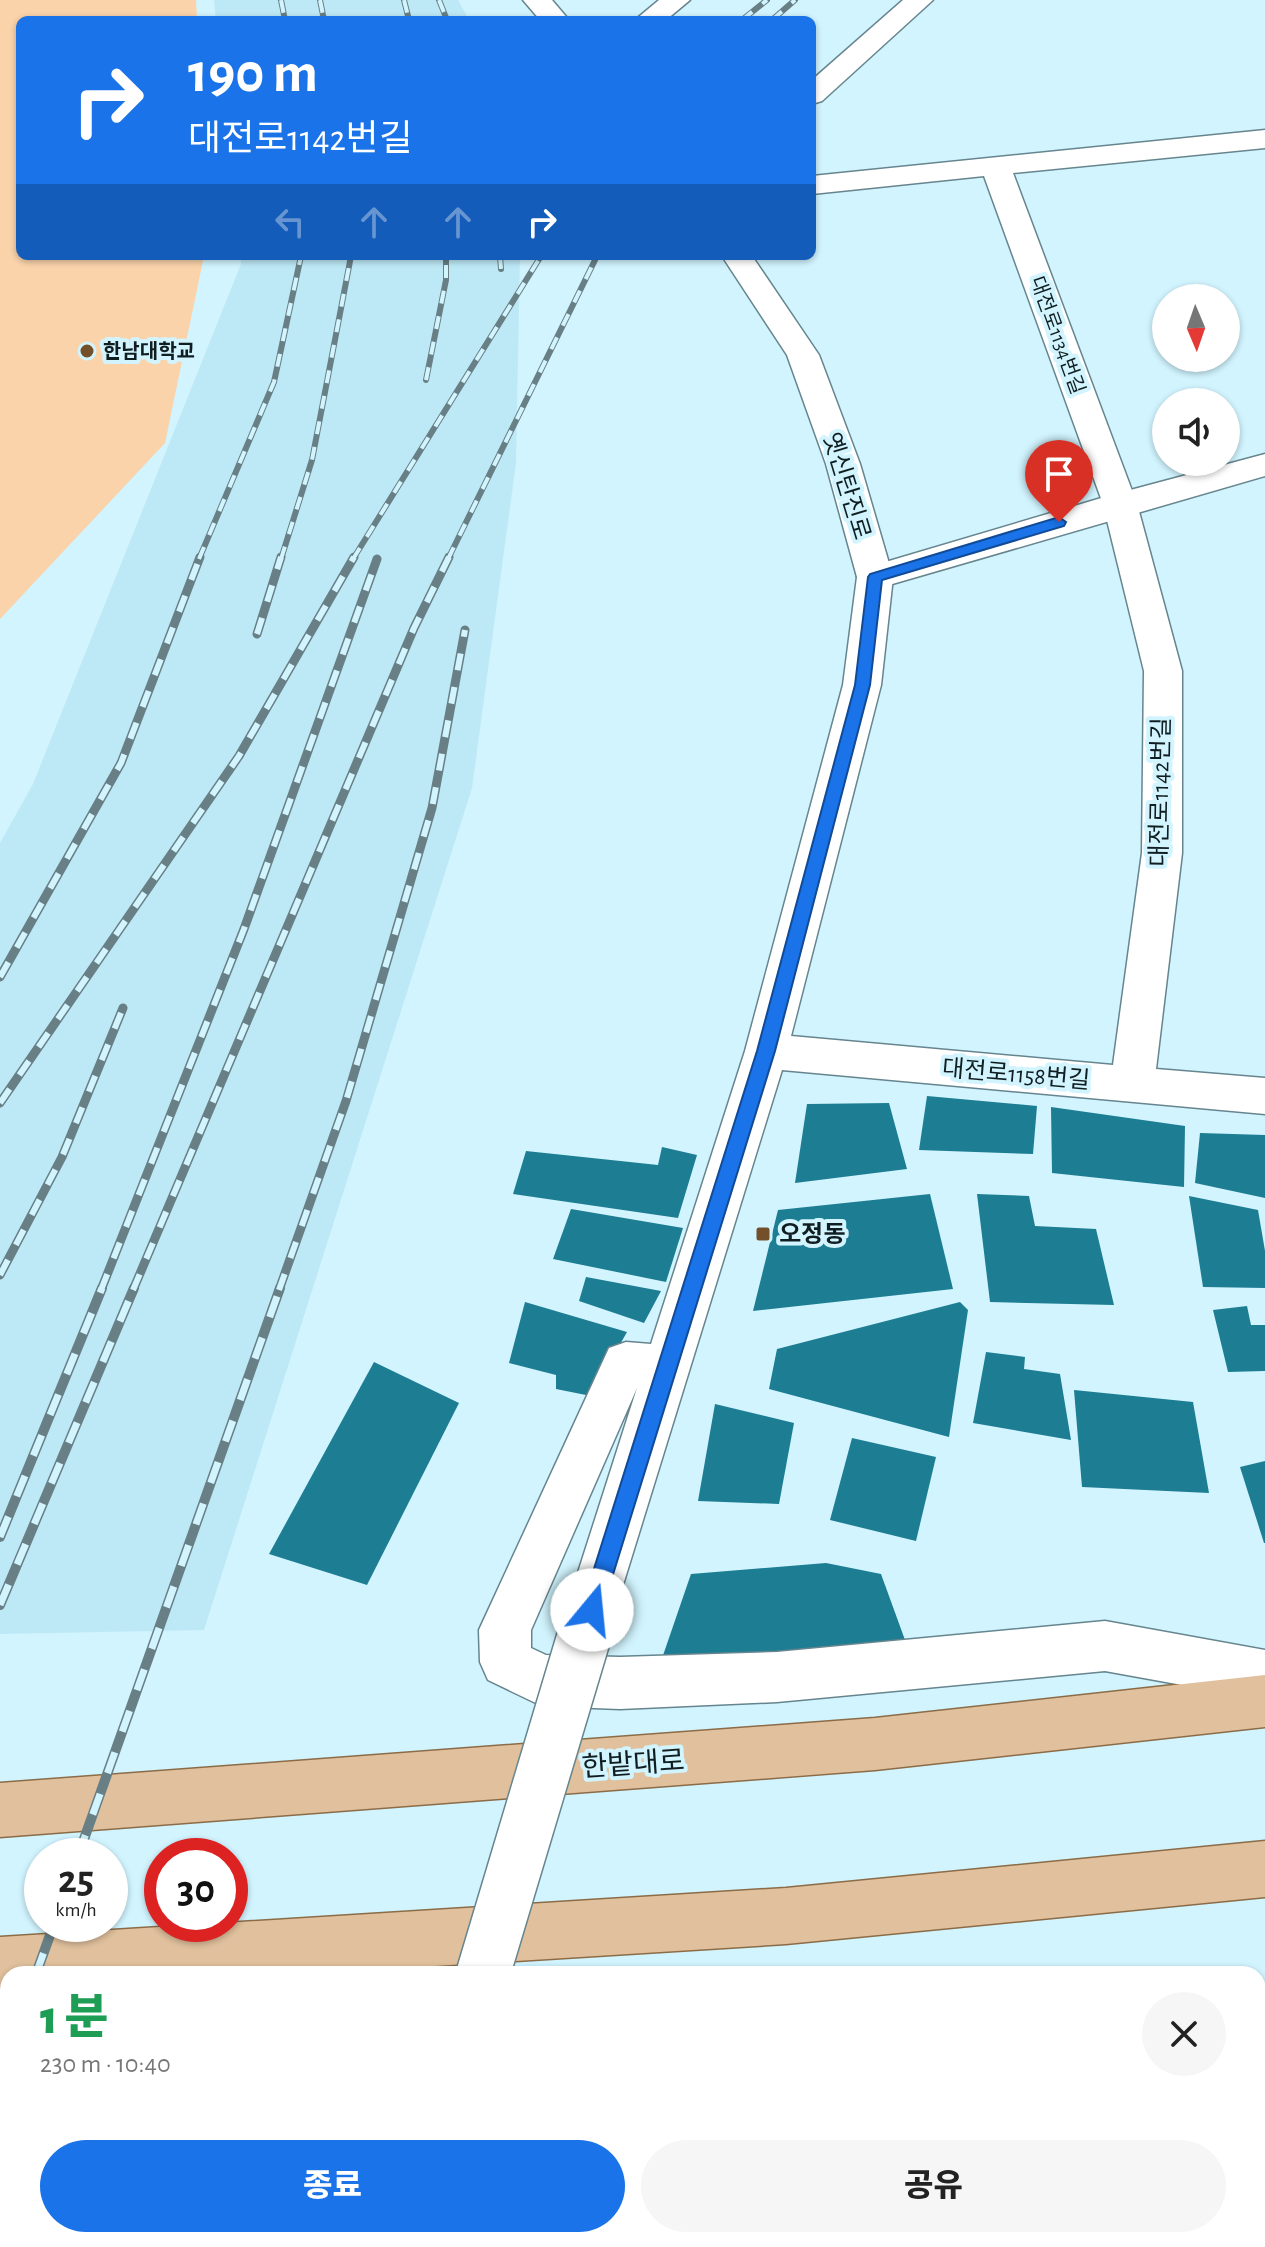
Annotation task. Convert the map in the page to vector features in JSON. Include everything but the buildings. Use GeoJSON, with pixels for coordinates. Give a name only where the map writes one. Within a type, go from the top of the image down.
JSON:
{"type":"FeatureCollection","features":[{"type":"Feature","properties":{"kind":"main road","name":"한밭대로"},"geometry":{"type":"LineString","coordinates":[[0,1810],[875,1744],[1265,1701]]}},
{"type":"Feature","properties":{"kind":"main road"},"geometry":{"type":"LineString","coordinates":[[0,1965],[786,1916],[1265,1869]]}},
{"type":"Feature","properties":{"kind":"street"},"geometry":{"type":"LineString","coordinates":[[537,0],[551,16]]}},
{"type":"Feature","properties":{"kind":"street"},"geometry":{"type":"LineString","coordinates":[[654,16],[676,0]]}},
{"type":"Feature","properties":{"kind":"street"},"geometry":{"type":"LineString","coordinates":[[816,91],[919,0]]}},
{"type":"Feature","properties":{"kind":"street"},"geometry":{"type":"LineString","coordinates":[[816,185],[1265,139]]}},
{"type":"Feature","properties":{"kind":"street","name":"대전로1134번길"},"geometry":{"type":"LineString","coordinates":[[995,166],[1120,504]]}},
{"type":"Feature","properties":{"kind":"street","name":"옛신탄진로"},"geometry":{"type":"LineString","coordinates":[[485,1966],[592,1610],[766,1051],[862,685],[875,577],[843,464],[803,355],[740,260]]}},
{"type":"Feature","properties":{"kind":"street"},"geometry":{"type":"LineString","coordinates":[[875,577],[1120,504],[1265,465]]}},
{"type":"Feature","properties":{"kind":"street","name":"대전로1142번길"},"geometry":{"type":"LineString","coordinates":[[1120,504],[1163,671],[1162,853],[1132,1084]]}},
{"type":"Feature","properties":{"kind":"street","name":"대전로1158번길"},"geometry":{"type":"LineString","coordinates":[[766,1051],[1265,1096]]}},
{"type":"Feature","properties":{"kind":"street"},"geometry":{"type":"LineString","coordinates":[[668,1366],[626,1363],[616,1380],[505,1630],[506,1662],[542,1680],[620,1683],[777,1677],[1105,1646],[1265,1675]]}},
{"type":"Feature","properties":{"kind":"shaded area","name":"한남대학교"},"geometry":{"type":"Polygon","coordinates":[[[0,0],[196,0],[197,16],[16,16],[16,260],[203,260],[165,443],[0,619],[0,0]]]}},
{"type":"Feature","properties":{"kind":"shaded area"},"geometry":{"type":"Polygon","coordinates":[[[214,0],[458,0],[467,16],[216,16],[214,0]]]}},
{"type":"Feature","properties":{"kind":"shaded area"},"geometry":{"type":"Polygon","coordinates":[[[241,260],[520,260],[516,463],[472,788],[204,1630],[0,1634],[0,843],[33,784],[241,260]]]}},
{"type":"Feature","properties":{"kind":"railway"},"geometry":{"type":"LineString","coordinates":[[281,0],[284,16]]}},
{"type":"Feature","properties":{"kind":"railway"},"geometry":{"type":"LineString","coordinates":[[320,0],[323,16]]}},
{"type":"Feature","properties":{"kind":"railway"},"geometry":{"type":"LineString","coordinates":[[404,0],[408,16]]}},
{"type":"Feature","properties":{"kind":"railway"},"geometry":{"type":"LineString","coordinates":[[439,0],[445,16]]}},
{"type":"Feature","properties":{"kind":"railway"},"geometry":{"type":"LineString","coordinates":[[747,16],[767,0]]}},
{"type":"Feature","properties":{"kind":"railway"},"geometry":{"type":"LineString","coordinates":[[777,16],[795,0]]}},
{"type":"Feature","properties":{"kind":"railway"},"geometry":{"type":"LineString","coordinates":[[199,559],[274,382],[300,260]]}},
{"type":"Feature","properties":{"kind":"railway"},"geometry":{"type":"LineString","coordinates":[[281,559],[312,460],[350,260]]}},
{"type":"Feature","properties":{"kind":"railway"},"geometry":{"type":"LineString","coordinates":[[426,380],[446,280],[446,260]]}},
{"type":"Feature","properties":{"kind":"railway"},"geometry":{"type":"LineString","coordinates":[[500,260],[501,269]]}},
{"type":"Feature","properties":{"kind":"railway"},"geometry":{"type":"LineString","coordinates":[[353,559],[539,260]]}},
{"type":"Feature","properties":{"kind":"railway"},"geometry":{"type":"LineString","coordinates":[[448,559],[595,260]]}},
{"type":"Feature","properties":{"kind":"railway"},"geometry":{"type":"LineString","coordinates":[[0,977],[121,763],[200,557]]}},
{"type":"Feature","properties":{"kind":"railway"},"geometry":{"type":"LineString","coordinates":[[257,634],[281,557]]}},
{"type":"Feature","properties":{"kind":"railway"},"geometry":{"type":"LineString","coordinates":[[0,1103],[239,756],[354,557]]}},
{"type":"Feature","properties":{"kind":"railway"},"geometry":{"type":"LineString","coordinates":[[133,1290],[414,628],[449,557]]}},
{"type":"Feature","properties":{"kind":"railway"},"geometry":{"type":"LineString","coordinates":[[101,1290],[244,929],[377,559]]}},
{"type":"Feature","properties":{"kind":"railway"},"geometry":{"type":"LineString","coordinates":[[279,1290],[346,1101],[432,808],[465,630]]}},
{"type":"Feature","properties":{"kind":"railway"},"geometry":{"type":"LineString","coordinates":[[0,1275],[62,1157],[123,1008]]}},
{"type":"Feature","properties":{"kind":"railway"},"geometry":{"type":"LineString","coordinates":[[0,1537],[102,1288]]}},
{"type":"Feature","properties":{"kind":"railway"},"geometry":{"type":"LineString","coordinates":[[0,1605],[134,1288]]}},
{"type":"Feature","properties":{"kind":"railway"},"geometry":{"type":"LineString","coordinates":[[84,1838],[280,1288]]}},
{"type":"Feature","properties":{"kind":"railway"},"geometry":{"type":"LineString","coordinates":[[39,1966],[48,1942]]}},
{"type":"Feature","properties":{"kind":"place","name":"한남대학교"},"geometry":{"type":"Point","coordinates":[87,351]}},
{"type":"Feature","properties":{"kind":"place","name":"오정동"},"geometry":{"type":"Point","coordinates":[763,1234]}},
{"type":"Feature","properties":{"kind":"route"},"geometry":{"type":"LineString","coordinates":[[592,1610],[766,1051],[862,685],[875,577],[1059,522]]}}]}
